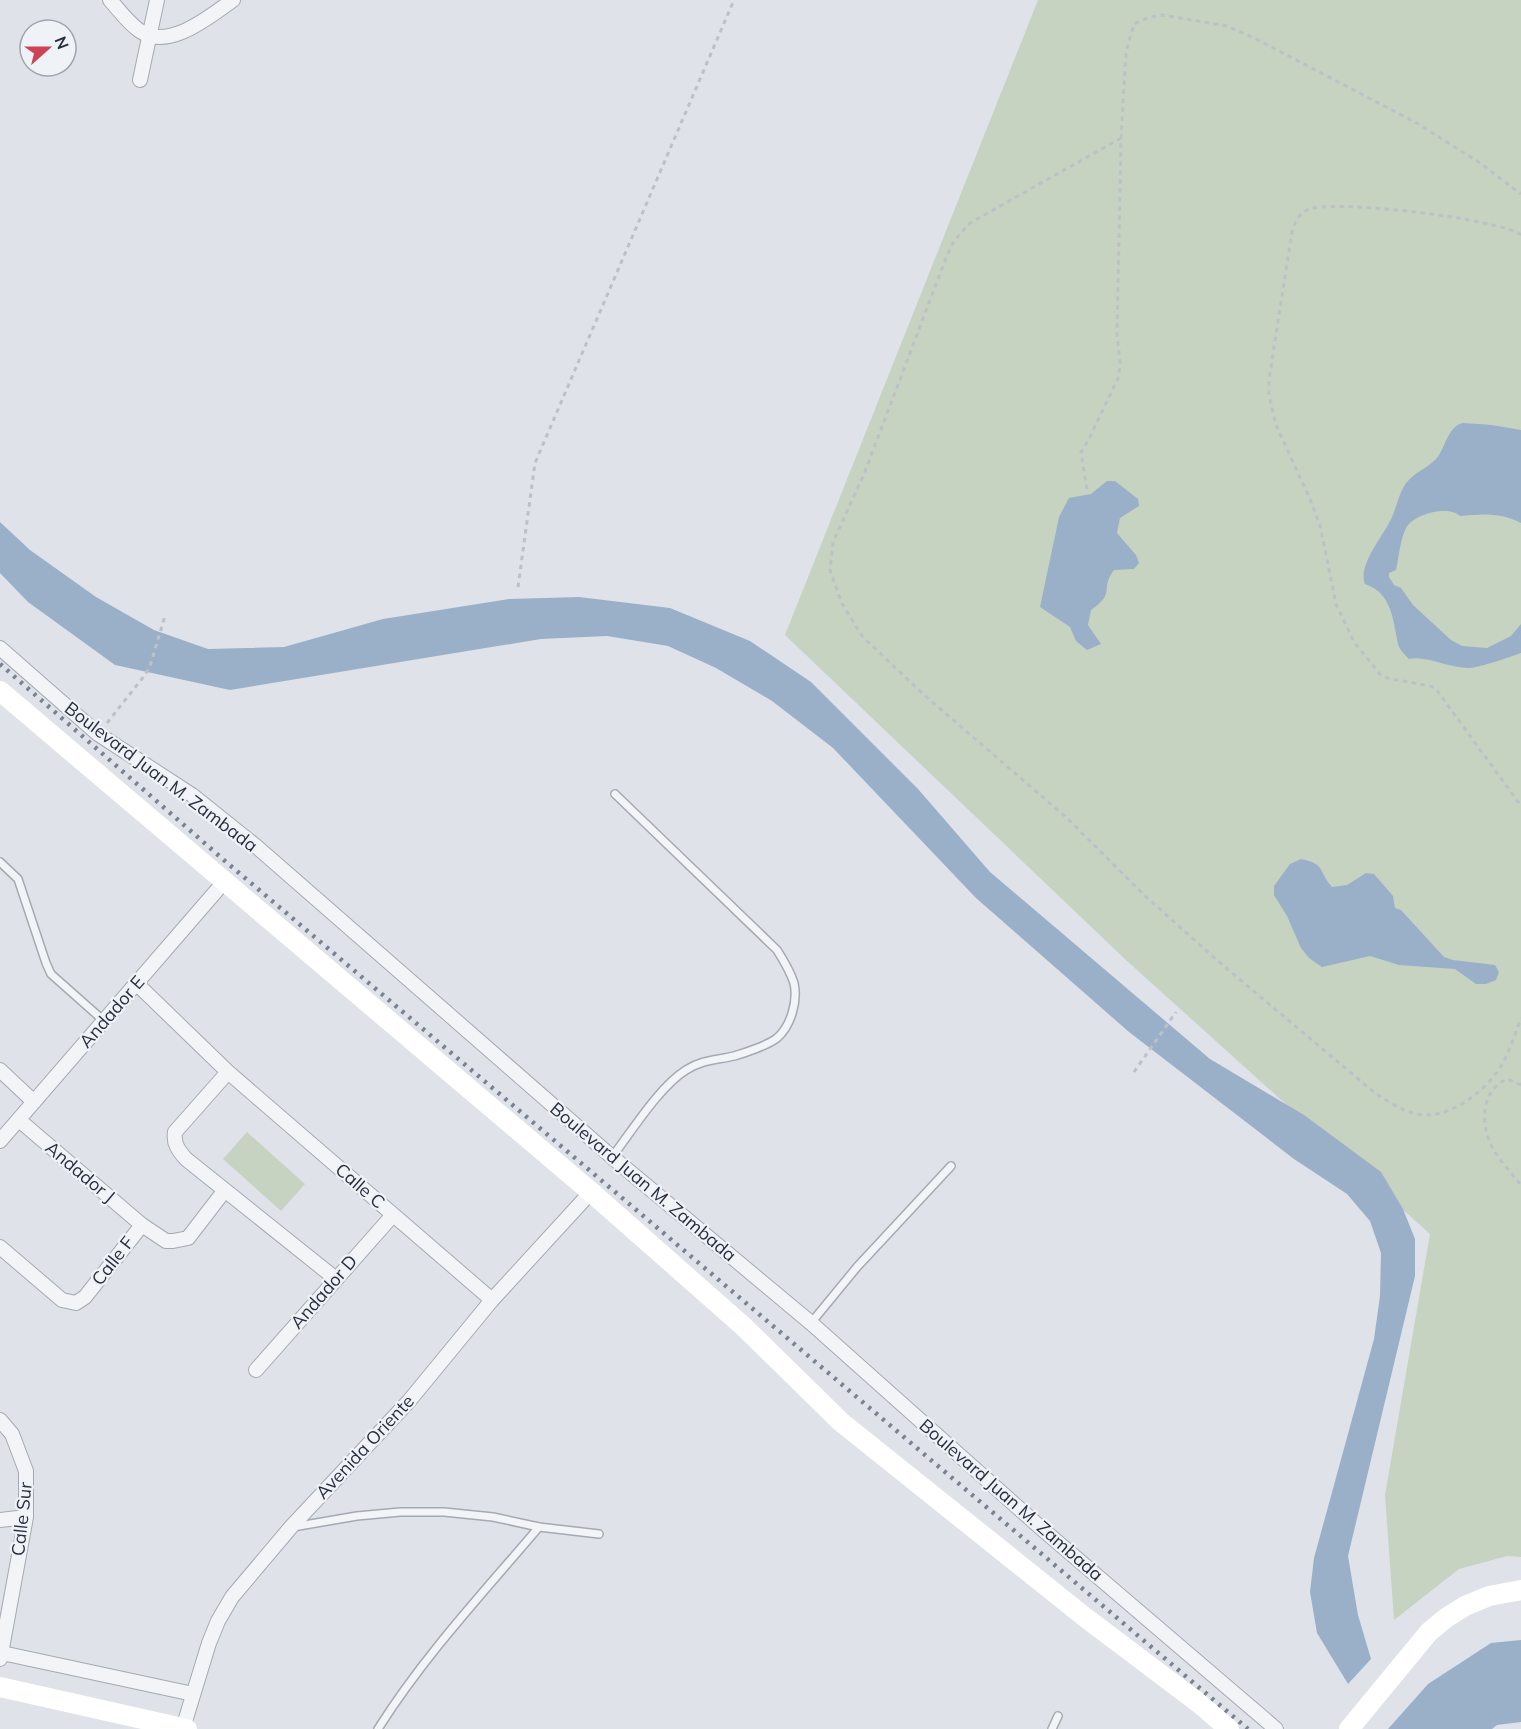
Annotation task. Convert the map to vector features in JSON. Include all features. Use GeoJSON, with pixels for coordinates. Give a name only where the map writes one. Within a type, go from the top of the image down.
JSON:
{"type":"FeatureCollection","features":[{"type":"Feature","properties":{"kind":"street"},"geometry":{"type":"LineString","coordinates":[[110,0],[138,30],[150,37],[166,36],[194,27],[233,0]]}},
{"type":"Feature","properties":{"kind":"street"},"geometry":{"type":"LineString","coordinates":[[140,80],[157,0]]}},
{"type":"Feature","properties":{"kind":"street","name":"Boulevard Juan M. Zambada"},"geometry":{"type":"LineString","coordinates":[[0,648],[98,734],[192,795],[257,847],[612,1157],[811,1323],[1041,1528],[1276,1729]]}},
{"type":"Feature","properties":{"kind":"street","name":"Boulevard Juan M. Zambada"},"geometry":{"type":"LineString","coordinates":[[0,691],[591,1192],[743,1326],[841,1422],[1229,1729]]}},
{"type":"Feature","properties":{"kind":"street","name":"Andador E"},"geometry":{"type":"LineString","coordinates":[[0,1141],[224,882]]}},
{"type":"Feature","properties":{"kind":"street","name":"Calle C"},"geometry":{"type":"LineString","coordinates":[[136,984],[228,1072],[492,1300]]}},
{"type":"Feature","properties":{"kind":"street"},"geometry":{"type":"LineString","coordinates":[[0,1070],[34,1102]]}},
{"type":"Feature","properties":{"kind":"street"},"geometry":{"type":"LineString","coordinates":[[228,1072],[177,1129],[174,1139],[177,1149],[225,1191],[336,1279]]}},
{"type":"Feature","properties":{"kind":"street","name":"Andador J"},"geometry":{"type":"LineString","coordinates":[[19,1120],[142,1225],[166,1240],[188,1238],[225,1191]]}},
{"type":"Feature","properties":{"kind":"street","name":"Avenida Oriente"},"geometry":{"type":"LineString","coordinates":[[185,1729],[209,1643],[232,1597],[291,1527],[408,1401],[492,1300],[591,1192]]}},
{"type":"Feature","properties":{"kind":"street","name":"Andador D"},"geometry":{"type":"LineString","coordinates":[[256,1370],[393,1215]]}},
{"type":"Feature","properties":{"kind":"street","name":"Calle F"},"geometry":{"type":"LineString","coordinates":[[0,1247],[62,1300],[76,1303],[85,1298],[142,1225]]}},
{"type":"Feature","properties":{"kind":"street","name":"Calle Sur"},"geometry":{"type":"LineString","coordinates":[[0,1420],[12,1434],[26,1471],[26,1517],[1,1656]]}},
{"type":"Feature","properties":{"kind":"street"},"geometry":{"type":"LineString","coordinates":[[0,1520],[26,1517]]}},
{"type":"Feature","properties":{"kind":"street"},"geometry":{"type":"LineString","coordinates":[[1349,1729],[1429,1632],[1446,1618],[1465,1606],[1489,1596],[1521,1590]]}},
{"type":"Feature","properties":{"kind":"street"},"geometry":{"type":"LineString","coordinates":[[1,1656],[193,1694]]}},
{"type":"Feature","properties":{"kind":"street"},"geometry":{"type":"LineString","coordinates":[[0,1687],[185,1729]]}},
{"type":"Feature","properties":{"kind":"lane"},"geometry":{"type":"LineString","coordinates":[[612,1157],[664,1089],[685,1071],[700,1062],[744,1052],[777,1038],[787,1024],[795,1005],[792,978],[777,950],[615,794]]}},
{"type":"Feature","properties":{"kind":"lane"},"geometry":{"type":"LineString","coordinates":[[0,862],[18,879],[51,974],[104,1021]]}},
{"type":"Feature","properties":{"kind":"lane"},"geometry":{"type":"LineString","coordinates":[[811,1323],[857,1267],[951,1166]]}},
{"type":"Feature","properties":{"kind":"lane"},"geometry":{"type":"LineString","coordinates":[[291,1527],[357,1516],[444,1512],[493,1517],[538,1527],[599,1534]]}},
{"type":"Feature","properties":{"kind":"lane"},"geometry":{"type":"LineString","coordinates":[[378,1729],[436,1647],[538,1527]]}},
{"type":"Feature","properties":{"kind":"lane"},"geometry":{"type":"LineString","coordinates":[[1052,1729],[1058,1716]]}},
{"type":"Feature","properties":{"kind":"path"},"geometry":{"type":"LineString","coordinates":[[518,587],[535,463],[734,0]]}},
{"type":"Feature","properties":{"kind":"path"},"geometry":{"type":"LineString","coordinates":[[1086,489],[1081,452],[1119,376],[1117,334],[1120,138],[1129,37],[1134,24],[1162,15],[1227,26],[1415,122],[1480,163],[1521,194]]}},
{"type":"Feature","properties":{"kind":"path"},"geometry":{"type":"LineString","coordinates":[[1120,138],[970,224],[954,241],[864,474],[833,542],[831,570],[834,586],[841,602],[862,636],[923,694],[1067,818],[1145,896],[1375,1093],[1406,1110],[1425,1115],[1441,1112],[1462,1102],[1481,1089],[1502,1065],[1521,1018]]}},
{"type":"Feature","properties":{"kind":"path"},"geometry":{"type":"LineString","coordinates":[[1521,235],[1519,231],[1457,217],[1406,211],[1326,206],[1306,210],[1296,220],[1292,232],[1270,372],[1269,395],[1276,425],[1320,525],[1336,604],[1354,642],[1380,674],[1387,678],[1436,689],[1521,806]]}},
{"type":"Feature","properties":{"kind":"path"},"geometry":{"type":"LineString","coordinates":[[98,734],[145,675],[150,666],[165,616]]}},
{"type":"Feature","properties":{"kind":"path"},"geometry":{"type":"LineString","coordinates":[[1134,1072],[1176,1012]]}},
{"type":"Feature","properties":{"kind":"path"},"geometry":{"type":"LineString","coordinates":[[1492,1078],[1497,1083]]}},
{"type":"Feature","properties":{"kind":"path"},"geometry":{"type":"LineString","coordinates":[[1521,1085],[1507,1079],[1497,1083],[1488,1095],[1485,1109],[1486,1130],[1494,1150],[1521,1185]]}},
{"type":"Feature","properties":{"kind":"green space"},"geometry":{"type":"Polygon","coordinates":[[[1038,0],[1521,0],[1521,1557],[1507,1556],[1459,1569],[1394,1620],[1385,1495],[1430,1234],[1127,961],[785,635],[1038,0]]]}},
{"type":"Feature","properties":{"kind":"green space"},"geometry":{"type":"Polygon","coordinates":[[[247,1132],[305,1184],[281,1211],[223,1159],[247,1132]]]}},
{"type":"Feature","properties":{"kind":"water"},"geometry":{"type":"Polygon","coordinates":[[[1463,423],[1521,430],[1521,523],[1506,517],[1460,516],[1448,511],[1423,515],[1406,528],[1396,570],[1389,573],[1389,577],[1394,585],[1401,588],[1413,605],[1451,640],[1462,646],[1487,648],[1511,636],[1521,624],[1521,653],[1470,668],[1423,659],[1409,659],[1399,646],[1390,608],[1381,594],[1365,584],[1364,576],[1368,559],[1389,524],[1404,486],[1436,459],[1454,428],[1463,423]]]}},
{"type":"Feature","properties":{"kind":"water"},"geometry":{"type":"Polygon","coordinates":[[[1107,481],[1115,481],[1138,499],[1139,506],[1120,518],[1117,533],[1136,555],[1139,563],[1134,569],[1114,570],[1108,582],[1106,595],[1091,610],[1088,625],[1101,644],[1087,650],[1076,641],[1070,627],[1040,607],[1059,517],[1069,498],[1091,494],[1107,481]]]}},
{"type":"Feature","properties":{"kind":"water"},"geometry":{"type":"Polygon","coordinates":[[[0,522],[30,550],[96,597],[154,630],[208,649],[284,647],[383,619],[509,599],[579,597],[670,608],[750,641],[811,682],[918,789],[990,872],[1210,1059],[1304,1115],[1381,1172],[1403,1209],[1415,1239],[1415,1276],[1348,1556],[1358,1615],[1371,1659],[1348,1684],[1317,1633],[1310,1592],[1314,1558],[1374,1339],[1380,1296],[1381,1253],[1370,1221],[1347,1194],[1294,1159],[1129,1032],[976,898],[833,748],[772,701],[716,668],[668,646],[607,636],[541,639],[230,690],[115,665],[28,602],[0,573],[0,522]]]}},
{"type":"Feature","properties":{"kind":"water"},"geometry":{"type":"Polygon","coordinates":[[[1301,859],[1318,866],[1332,887],[1347,885],[1366,873],[1374,874],[1393,896],[1395,908],[1401,910],[1444,957],[1495,965],[1499,972],[1496,980],[1486,984],[1476,984],[1455,969],[1399,965],[1370,956],[1322,967],[1309,958],[1301,948],[1287,916],[1274,895],[1274,886],[1290,864],[1301,859]]]}},
{"type":"Feature","properties":{"kind":"water"},"geometry":{"type":"Polygon","coordinates":[[[1521,1640],[1521,1722],[1497,1725],[1492,1729],[1388,1729],[1428,1684],[1491,1643],[1521,1640]]]}},
{"type":"Feature","properties":{"kind":"railway"},"geometry":{"type":"LineString","coordinates":[[0,664],[225,861],[1248,1729]]}}]}
